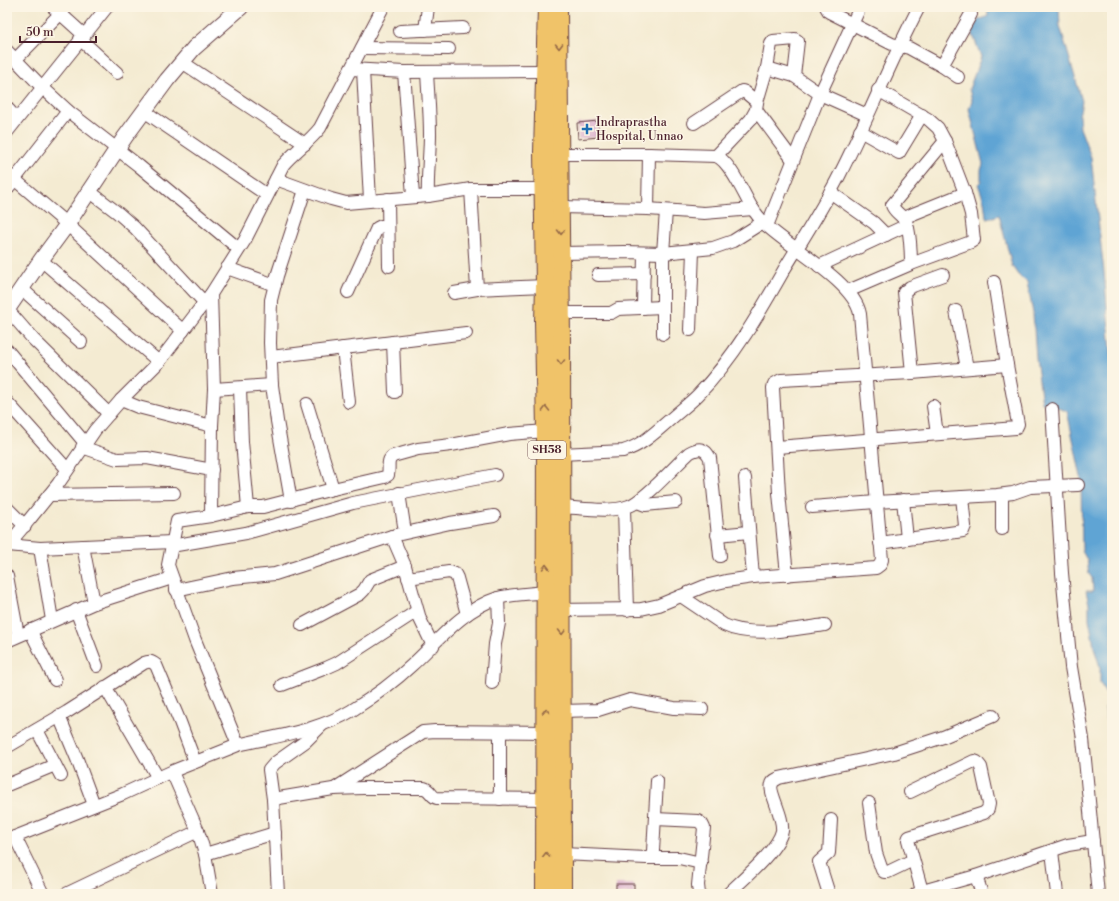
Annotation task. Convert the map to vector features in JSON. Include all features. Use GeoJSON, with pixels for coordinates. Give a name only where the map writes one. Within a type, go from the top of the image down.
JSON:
{"type":"FeatureCollection","features":[{"type":"Feature","properties":{"kind":"main road","name":"SH58"},"geometry":{"type":"LineString","coordinates":[[546,894],[546,732],[551,604],[561,506],[560,207],[552,189],[543,152],[547,7]]}},
{"type":"Feature","properties":{"kind":"main road","name":"SH58"},"geometry":{"type":"LineString","coordinates":[[558,7],[560,154],[552,189],[544,321],[551,604],[562,711],[562,894]]}},
{"type":"Feature","properties":{"kind":"street"},"geometry":{"type":"LineString","coordinates":[[7,132],[107,7]]}},
{"type":"Feature","properties":{"kind":"street"},"geometry":{"type":"LineString","coordinates":[[109,414],[33,338],[7,309],[22,289],[40,260],[67,224],[117,148],[167,80],[194,48],[241,7]]}},
{"type":"Feature","properties":{"kind":"street"},"geometry":{"type":"LineString","coordinates":[[370,200],[357,70],[362,48],[383,7]]}},
{"type":"Feature","properties":{"kind":"street"},"geometry":{"type":"LineString","coordinates":[[425,30],[428,7]]}},
{"type":"Feature","properties":{"kind":"street"},"geometry":{"type":"LineString","coordinates":[[826,7],[828,11],[889,42],[909,48],[942,66],[958,77]]}},
{"type":"Feature","properties":{"kind":"street"},"geometry":{"type":"LineString","coordinates":[[561,253],[663,253],[693,251],[723,245],[765,224],[820,94],[860,7]]}},
{"type":"Feature","properties":{"kind":"street"},"geometry":{"type":"LineString","coordinates":[[561,454],[627,450],[641,443],[664,425],[697,395],[730,356],[764,305],[839,176],[899,45],[919,7]]}},
{"type":"Feature","properties":{"kind":"street"},"geometry":{"type":"LineString","coordinates":[[117,73],[57,10],[11,55],[68,111],[117,148],[239,249]]}},
{"type":"Feature","properties":{"kind":"street"},"geometry":{"type":"LineString","coordinates":[[942,66],[971,14]]}},
{"type":"Feature","properties":{"kind":"street"},"geometry":{"type":"LineString","coordinates":[[400,31],[463,28]]}},
{"type":"Feature","properties":{"kind":"street"},"geometry":{"type":"LineString","coordinates":[[716,156],[751,119],[757,106],[772,42],[795,39],[798,42],[794,76]]}},
{"type":"Feature","properties":{"kind":"street"},"geometry":{"type":"LineString","coordinates":[[362,48],[449,49]]}},
{"type":"Feature","properties":{"kind":"street"},"geometry":{"type":"LineString","coordinates":[[182,62],[305,144]]}},
{"type":"Feature","properties":{"kind":"street"},"geometry":{"type":"LineString","coordinates":[[767,68],[794,76],[820,94],[867,115]]}},
{"type":"Feature","properties":{"kind":"street"},"geometry":{"type":"LineString","coordinates":[[357,70],[404,72],[545,71]]}},
{"type":"Feature","properties":{"kind":"street"},"geometry":{"type":"LineString","coordinates":[[8,545],[49,495],[68,470],[84,445],[109,414],[159,362],[208,298],[239,249],[283,165],[320,128],[336,96],[357,70]]}},
{"type":"Feature","properties":{"kind":"street"},"geometry":{"type":"LineString","coordinates":[[404,72],[413,196]]}},
{"type":"Feature","properties":{"kind":"street"},"geometry":{"type":"LineString","coordinates":[[427,72],[430,132],[427,180],[428,196]]}},
{"type":"Feature","properties":{"kind":"street"},"geometry":{"type":"LineString","coordinates":[[848,291],[912,264],[973,241],[974,236],[971,214],[965,193],[945,141],[938,128],[922,115],[878,90]]}},
{"type":"Feature","properties":{"kind":"street"},"geometry":{"type":"LineString","coordinates":[[694,123],[742,91],[745,92],[757,106],[793,160]]}},
{"type":"Feature","properties":{"kind":"street"},"geometry":{"type":"LineString","coordinates":[[7,108],[17,119]]}},
{"type":"Feature","properties":{"kind":"street"},"geometry":{"type":"LineString","coordinates":[[68,111],[10,181],[67,224],[182,331]]}},
{"type":"Feature","properties":{"kind":"street"},"geometry":{"type":"LineString","coordinates":[[144,111],[267,195]]}},
{"type":"Feature","properties":{"kind":"street"},"geometry":{"type":"LineString","coordinates":[[860,132],[900,153],[922,115]]}},
{"type":"Feature","properties":{"kind":"street"},"geometry":{"type":"LineString","coordinates":[[912,264],[905,221],[892,206],[945,141]]}},
{"type":"Feature","properties":{"kind":"street"},"geometry":{"type":"LineString","coordinates":[[43,894],[11,838],[238,745],[322,725],[350,712],[411,666],[467,614],[498,598],[511,595],[551,604],[627,610],[649,608],[705,586],[753,577],[878,567],[880,565],[882,560],[859,309],[848,291],[819,266],[796,250],[765,224],[753,209],[727,165],[716,156],[560,154]]}},
{"type":"Feature","properties":{"kind":"street"},"geometry":{"type":"LineString","coordinates":[[648,209],[649,154]]}},
{"type":"Feature","properties":{"kind":"street"},"geometry":{"type":"LineString","coordinates":[[276,179],[339,202],[346,203],[413,196],[428,196],[471,189],[552,189]]}},
{"type":"Feature","properties":{"kind":"street"},"geometry":{"type":"LineString","coordinates":[[471,189],[477,289]]}},
{"type":"Feature","properties":{"kind":"street"},"geometry":{"type":"LineString","coordinates":[[291,501],[272,385],[271,300],[305,190]]}},
{"type":"Feature","properties":{"kind":"street"},"geometry":{"type":"LineString","coordinates":[[89,191],[135,228],[208,298],[214,388],[211,516]]}},
{"type":"Feature","properties":{"kind":"street"},"geometry":{"type":"LineString","coordinates":[[830,192],[874,223],[886,234]]}},
{"type":"Feature","properties":{"kind":"street"},"geometry":{"type":"LineString","coordinates":[[819,266],[886,234],[905,221],[965,193]]}},
{"type":"Feature","properties":{"kind":"street"},"geometry":{"type":"LineString","coordinates":[[388,199],[389,266]]}},
{"type":"Feature","properties":{"kind":"street"},"geometry":{"type":"LineString","coordinates":[[560,207],[648,209],[704,213],[753,209]]}},
{"type":"Feature","properties":{"kind":"street"},"geometry":{"type":"LineString","coordinates":[[663,334],[663,253],[666,211]]}},
{"type":"Feature","properties":{"kind":"street"},"geometry":{"type":"LineString","coordinates":[[348,292],[377,228],[381,226],[388,227]]}},
{"type":"Feature","properties":{"kind":"street"},"geometry":{"type":"LineString","coordinates":[[690,330],[693,251]]}},
{"type":"Feature","properties":{"kind":"street"},"geometry":{"type":"LineString","coordinates":[[643,308],[644,253]]}},
{"type":"Feature","properties":{"kind":"street"},"geometry":{"type":"LineString","coordinates":[[40,260],[159,362]]}},
{"type":"Feature","properties":{"kind":"street"},"geometry":{"type":"LineString","coordinates":[[227,268],[275,285]]}},
{"type":"Feature","properties":{"kind":"street"},"geometry":{"type":"LineString","coordinates":[[598,276],[644,274]]}},
{"type":"Feature","properties":{"kind":"street"},"geometry":{"type":"LineString","coordinates":[[912,373],[904,292],[910,287],[943,275]]}},
{"type":"Feature","properties":{"kind":"street"},"geometry":{"type":"LineString","coordinates":[[778,447],[1014,429],[1017,427],[1018,424],[994,282]]}},
{"type":"Feature","properties":{"kind":"street"},"geometry":{"type":"LineString","coordinates":[[454,293],[477,289],[545,286]]}},
{"type":"Feature","properties":{"kind":"street"},"geometry":{"type":"LineString","coordinates":[[22,289],[81,342]]}},
{"type":"Feature","properties":{"kind":"street"},"geometry":{"type":"LineString","coordinates":[[561,313],[611,313],[618,309],[663,307]]}},
{"type":"Feature","properties":{"kind":"street"},"geometry":{"type":"LineString","coordinates":[[956,311],[967,368]]}},
{"type":"Feature","properties":{"kind":"street"},"geometry":{"type":"LineString","coordinates":[[271,357],[466,333]]}},
{"type":"Feature","properties":{"kind":"street"},"geometry":{"type":"LineString","coordinates":[[393,342],[394,392]]}},
{"type":"Feature","properties":{"kind":"street"},"geometry":{"type":"LineString","coordinates":[[344,348],[349,402]]}},
{"type":"Feature","properties":{"kind":"street"},"geometry":{"type":"LineString","coordinates":[[7,350],[84,445],[117,459],[147,458],[212,470]]}},
{"type":"Feature","properties":{"kind":"street"},"geometry":{"type":"LineString","coordinates":[[787,574],[779,493],[778,447],[773,388],[777,381],[912,373],[1007,365]]}},
{"type":"Feature","properties":{"kind":"street"},"geometry":{"type":"LineString","coordinates":[[214,388],[240,388],[272,385]]}},
{"type":"Feature","properties":{"kind":"street"},"geometry":{"type":"LineString","coordinates":[[240,388],[242,442],[248,508]]}},
{"type":"Feature","properties":{"kind":"street"},"geometry":{"type":"LineString","coordinates":[[122,400],[138,407],[212,426]]}},
{"type":"Feature","properties":{"kind":"street"},"geometry":{"type":"LineString","coordinates":[[7,402],[68,470]]}},
{"type":"Feature","properties":{"kind":"street"},"geometry":{"type":"LineString","coordinates":[[306,404],[333,489]]}},
{"type":"Feature","properties":{"kind":"street"},"geometry":{"type":"LineString","coordinates":[[933,406],[936,434]]}},
{"type":"Feature","properties":{"kind":"street"},"geometry":{"type":"LineString","coordinates":[[1052,410],[1062,573],[1071,667],[1083,739],[1098,894]]}},
{"type":"Feature","properties":{"kind":"street"},"geometry":{"type":"LineString","coordinates":[[238,745],[211,683],[168,565],[177,521],[291,501],[387,476],[389,474],[388,461],[393,456],[418,449],[451,445],[509,434],[546,431]]}},
{"type":"Feature","properties":{"kind":"street"},"geometry":{"type":"LineString","coordinates":[[561,506],[614,509],[624,508],[636,502],[689,453],[698,449],[704,450],[710,458],[720,556]]}},
{"type":"Feature","properties":{"kind":"street"},"geometry":{"type":"LineString","coordinates":[[8,545],[40,548],[172,544],[246,533],[355,503],[495,475]]}},
{"type":"Feature","properties":{"kind":"street"},"geometry":{"type":"LineString","coordinates":[[744,478],[753,577]]}},
{"type":"Feature","properties":{"kind":"street"},"geometry":{"type":"LineString","coordinates":[[350,485],[355,503]]}},
{"type":"Feature","properties":{"kind":"street"},"geometry":{"type":"LineString","coordinates":[[812,508],[903,500],[1002,494],[1013,493],[1026,488],[1078,485]]}},
{"type":"Feature","properties":{"kind":"street"},"geometry":{"type":"LineString","coordinates":[[49,495],[174,493]]}},
{"type":"Feature","properties":{"kind":"street"},"geometry":{"type":"LineString","coordinates":[[399,493],[405,532]]}},
{"type":"Feature","properties":{"kind":"street"},"geometry":{"type":"LineString","coordinates":[[1002,494],[1002,529]]}},
{"type":"Feature","properties":{"kind":"street"},"geometry":{"type":"LineString","coordinates":[[880,543],[959,532],[964,530],[965,526],[962,497]]}},
{"type":"Feature","properties":{"kind":"street"},"geometry":{"type":"LineString","coordinates":[[903,500],[907,539]]}},
{"type":"Feature","properties":{"kind":"street"},"geometry":{"type":"LineString","coordinates":[[636,502],[645,505],[676,502]]}},
{"type":"Feature","properties":{"kind":"street"},"geometry":{"type":"LineString","coordinates":[[263,507],[266,527]]}},
{"type":"Feature","properties":{"kind":"street"},"geometry":{"type":"LineString","coordinates":[[7,508],[25,526]]}},
{"type":"Feature","properties":{"kind":"street"},"geometry":{"type":"LineString","coordinates":[[624,508],[627,610]]}},
{"type":"Feature","properties":{"kind":"street"},"geometry":{"type":"LineString","coordinates":[[7,641],[52,620],[94,603],[174,584],[275,574],[405,532],[494,516]]}},
{"type":"Feature","properties":{"kind":"street"},"geometry":{"type":"LineString","coordinates":[[717,535],[749,532]]}},
{"type":"Feature","properties":{"kind":"street"},"geometry":{"type":"LineString","coordinates":[[392,536],[406,572],[417,611],[433,646]]}},
{"type":"Feature","properties":{"kind":"street"},"geometry":{"type":"LineString","coordinates":[[83,546],[94,603]]}},
{"type":"Feature","properties":{"kind":"street"},"geometry":{"type":"LineString","coordinates":[[40,548],[52,620]]}},
{"type":"Feature","properties":{"kind":"street"},"geometry":{"type":"LineString","coordinates":[[302,625],[360,594],[370,580],[406,572],[449,572],[455,574],[467,614]]}},
{"type":"Feature","properties":{"kind":"street"},"geometry":{"type":"LineString","coordinates":[[7,576],[18,635]]}},
{"type":"Feature","properties":{"kind":"street"},"geometry":{"type":"LineString","coordinates":[[681,596],[724,625],[731,628],[783,631],[825,625]]}},
{"type":"Feature","properties":{"kind":"street"},"geometry":{"type":"LineString","coordinates":[[492,683],[495,644],[499,623],[498,598]]}},
{"type":"Feature","properties":{"kind":"street"},"geometry":{"type":"LineString","coordinates":[[76,610],[97,666]]}},
{"type":"Feature","properties":{"kind":"street"},"geometry":{"type":"LineString","coordinates":[[282,685],[337,663],[417,611]]}},
{"type":"Feature","properties":{"kind":"street"},"geometry":{"type":"LineString","coordinates":[[30,630],[54,680]]}},
{"type":"Feature","properties":{"kind":"street"},"geometry":{"type":"LineString","coordinates":[[7,747],[149,661],[156,666],[172,702],[195,762]]}},
{"type":"Feature","properties":{"kind":"street"},"geometry":{"type":"LineString","coordinates":[[105,687],[158,778]]}},
{"type":"Feature","properties":{"kind":"street"},"geometry":{"type":"LineString","coordinates":[[562,711],[598,710],[630,700],[674,708],[702,709]]}},
{"type":"Feature","properties":{"kind":"street"},"geometry":{"type":"LineString","coordinates":[[59,716],[94,805]]}},
{"type":"Feature","properties":{"kind":"street"},"geometry":{"type":"LineString","coordinates":[[728,894],[772,849],[780,837],[782,823],[780,812],[771,790],[771,784],[774,781],[779,778],[894,753],[942,737],[993,716]]}},
{"type":"Feature","properties":{"kind":"street"},"geometry":{"type":"LineString","coordinates":[[278,894],[273,799],[268,775],[269,770],[306,741],[322,725]]}},
{"type":"Feature","properties":{"kind":"street"},"geometry":{"type":"LineString","coordinates":[[7,785],[58,770],[37,730]]}},
{"type":"Feature","properties":{"kind":"street"},"geometry":{"type":"LineString","coordinates":[[333,789],[423,732],[546,732]]}},
{"type":"Feature","properties":{"kind":"street"},"geometry":{"type":"LineString","coordinates":[[500,733],[500,799]]}},
{"type":"Feature","properties":{"kind":"street"},"geometry":{"type":"LineString","coordinates":[[910,792],[974,761],[981,767],[989,804],[988,809],[984,813],[910,837],[908,840],[923,892],[1068,845],[1092,841]]}},
{"type":"Feature","properties":{"kind":"street"},"geometry":{"type":"LineString","coordinates":[[172,772],[198,831],[205,854],[212,894]]}},
{"type":"Feature","properties":{"kind":"street"},"geometry":{"type":"LineString","coordinates":[[648,858],[652,856],[653,851],[657,781]]}},
{"type":"Feature","properties":{"kind":"street"},"geometry":{"type":"LineString","coordinates":[[273,799],[333,789],[363,788],[424,788],[437,798],[546,799]]}},
{"type":"Feature","properties":{"kind":"street"},"geometry":{"type":"LineString","coordinates":[[869,804],[876,853],[882,870],[884,872],[888,872],[913,860]]}},
{"type":"Feature","properties":{"kind":"street"},"geometry":{"type":"LineString","coordinates":[[654,819],[698,821],[702,824],[704,828],[698,885],[699,894]]}},
{"type":"Feature","properties":{"kind":"street"},"geometry":{"type":"LineString","coordinates":[[829,894],[819,862],[830,853],[831,820]]}},
{"type":"Feature","properties":{"kind":"street"},"geometry":{"type":"LineString","coordinates":[[66,894],[198,831]]}},
{"type":"Feature","properties":{"kind":"street"},"geometry":{"type":"LineString","coordinates":[[205,854],[275,833]]}},
{"type":"Feature","properties":{"kind":"street"},"geometry":{"type":"LineString","coordinates":[[1052,851],[1057,894]]}},
{"type":"Feature","properties":{"kind":"street"},"geometry":{"type":"LineString","coordinates":[[562,854],[679,858],[701,863]]}},
{"type":"Feature","properties":{"kind":"street"},"geometry":{"type":"LineString","coordinates":[[976,876],[982,894]]}},
{"type":"Feature","properties":{"kind":"water"},"geometry":{"type":"Polygon","coordinates":[[[987,7],[1059,7],[1060,26],[1082,101],[1079,116],[1080,128],[1091,157],[1104,272],[1112,362],[1112,779],[1105,707],[1111,702],[1100,683],[1100,667],[1095,651],[1089,619],[1089,604],[1086,591],[1093,591],[1092,578],[1089,574],[1087,560],[1082,551],[1081,477],[1067,411],[1042,403],[1036,358],[1033,313],[1027,282],[1018,275],[1012,266],[999,215],[987,219],[986,217],[984,201],[978,184],[981,181],[981,170],[983,164],[969,109],[972,100],[969,89],[981,57],[972,32],[977,21],[988,16],[987,7]]]}},
{"type":"Feature","properties":{"kind":"building"},"geometry":{"type":"Polygon","coordinates":[[[598,121],[599,137],[578,139],[577,123],[598,121]]]}},
{"type":"Feature","properties":{"kind":"building"},"geometry":{"type":"Polygon","coordinates":[[[616,884],[634,884],[634,894],[616,894],[616,884]]]}},
{"type":"Feature","properties":{"kind":"place","name":"Indraprastha Hospital, Unnao"},"geometry":{"type":"Point","coordinates":[587,129]}}]}
